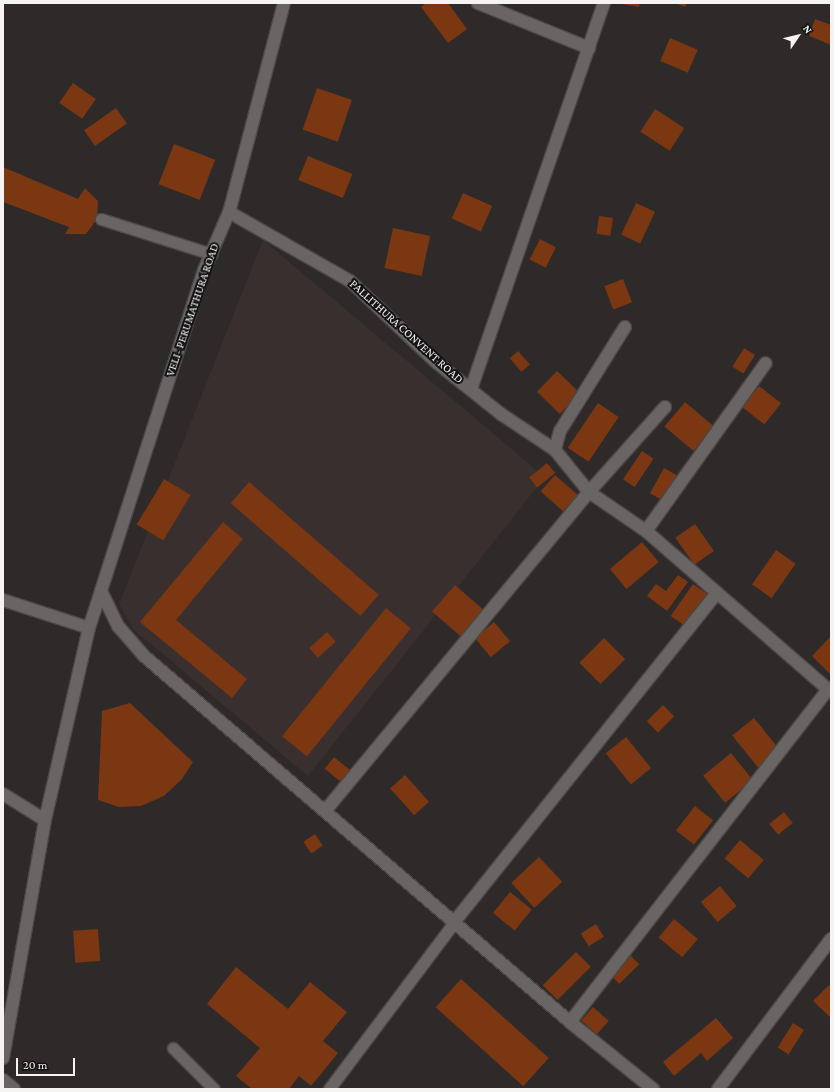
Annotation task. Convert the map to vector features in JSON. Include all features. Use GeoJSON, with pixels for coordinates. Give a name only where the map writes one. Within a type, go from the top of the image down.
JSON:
{"type":"FeatureCollection","features":[{"type":"Feature","properties":{"kind":"street","name":"VELI- PERUMATHURA ROAD"},"geometry":{"type":"LineString","coordinates":[[3,1058],[45,820],[89,628],[212,254],[229,212],[284,3]]}},
{"type":"Feature","properties":{"kind":"street"},"geometry":{"type":"LineString","coordinates":[[478,3],[588,48]]}},
{"type":"Feature","properties":{"kind":"street"},"geometry":{"type":"LineString","coordinates":[[471,389],[604,3]]}},
{"type":"Feature","properties":{"kind":"street","name":"PALLITHURA CONVENT ROAD"},"geometry":{"type":"LineString","coordinates":[[229,212],[350,281],[471,389],[555,450],[589,492],[646,531],[830,690]]}},
{"type":"Feature","properties":{"kind":"street"},"geometry":{"type":"LineString","coordinates":[[555,450],[560,432],[626,327]]}},
{"type":"Feature","properties":{"kind":"street"},"geometry":{"type":"LineString","coordinates":[[646,531],[766,364]]}},
{"type":"Feature","properties":{"kind":"street"},"geometry":{"type":"LineString","coordinates":[[325,811],[589,492],[665,407]]}},
{"type":"Feature","properties":{"kind":"street"},"geometry":{"type":"LineString","coordinates":[[101,591],[118,626],[143,655],[455,921],[570,1022],[653,1089]]}},
{"type":"Feature","properties":{"kind":"street"},"geometry":{"type":"LineString","coordinates":[[455,921],[717,593]]}},
{"type":"Feature","properties":{"kind":"street"},"geometry":{"type":"LineString","coordinates":[[3,600],[89,628]]}},
{"type":"Feature","properties":{"kind":"street"},"geometry":{"type":"LineString","coordinates":[[570,1022],[830,690]]}},
{"type":"Feature","properties":{"kind":"street"},"geometry":{"type":"LineString","coordinates":[[3,794],[45,820]]}},
{"type":"Feature","properties":{"kind":"street"},"geometry":{"type":"LineString","coordinates":[[718,1089],[831,939]]}},
{"type":"Feature","properties":{"kind":"street"},"geometry":{"type":"LineString","coordinates":[[3,1080],[14,1089]]}},
{"type":"Feature","properties":{"kind":"lane"},"geometry":{"type":"LineString","coordinates":[[101,219],[212,254]]}},
{"type":"Feature","properties":{"kind":"lane"},"geometry":{"type":"LineString","coordinates":[[329,1089],[455,921]]}},
{"type":"Feature","properties":{"kind":"lane"},"geometry":{"type":"LineString","coordinates":[[173,1048],[214,1089]]}},
{"type":"Feature","properties":{"kind":"shaded area"},"geometry":{"type":"Polygon","coordinates":[[[263,240],[545,477],[308,776],[133,629],[119,604],[263,240]]]}},
{"type":"Feature","properties":{"kind":"building"},"geometry":{"type":"Polygon","coordinates":[[[426,3],[448,3],[467,29],[448,43],[421,7],[426,3]]]}},
{"type":"Feature","properties":{"kind":"building"},"geometry":{"type":"Polygon","coordinates":[[[616,3],[640,3],[639,7],[616,3]]]}},
{"type":"Feature","properties":{"kind":"building"},"geometry":{"type":"Polygon","coordinates":[[[675,3],[687,3],[685,7],[675,3]]]}},
{"type":"Feature","properties":{"kind":"building"},"geometry":{"type":"Polygon","coordinates":[[[815,19],[831,25],[831,45],[809,36],[815,19]]]}},
{"type":"Feature","properties":{"kind":"building"},"geometry":{"type":"Polygon","coordinates":[[[670,38],[698,50],[688,73],[660,61],[670,38]]]}},
{"type":"Feature","properties":{"kind":"building"},"geometry":{"type":"Polygon","coordinates":[[[73,83],[96,99],[82,119],[59,103],[73,83]]]}},
{"type":"Feature","properties":{"kind":"building"},"geometry":{"type":"Polygon","coordinates":[[[317,88],[352,100],[338,142],[303,130],[317,88]]]}},
{"type":"Feature","properties":{"kind":"building"},"geometry":{"type":"Polygon","coordinates":[[[116,108],[127,124],[95,146],[84,130],[116,108]]]}},
{"type":"Feature","properties":{"kind":"building"},"geometry":{"type":"Polygon","coordinates":[[[655,109],[684,128],[670,151],[640,132],[655,109]]]}},
{"type":"Feature","properties":{"kind":"building"},"geometry":{"type":"Polygon","coordinates":[[[174,144],[215,160],[200,200],[159,184],[174,144]]]}},
{"type":"Feature","properties":{"kind":"building"},"geometry":{"type":"Polygon","coordinates":[[[308,156],[353,174],[343,198],[298,180],[308,156]]]}},
{"type":"Feature","properties":{"kind":"building"},"geometry":{"type":"Polygon","coordinates":[[[3,167],[78,199],[85,188],[98,201],[97,219],[86,234],[65,234],[69,227],[3,202],[3,167]]]}},
{"type":"Feature","properties":{"kind":"building"},"geometry":{"type":"Polygon","coordinates":[[[463,193],[492,206],[481,232],[452,219],[463,193]]]}},
{"type":"Feature","properties":{"kind":"building"},"geometry":{"type":"Polygon","coordinates":[[[636,203],[655,212],[640,244],[621,235],[636,203]]]}},
{"type":"Feature","properties":{"kind":"building"},"geometry":{"type":"Polygon","coordinates":[[[599,216],[613,218],[610,236],[596,234],[599,216]]]}},
{"type":"Feature","properties":{"kind":"building"},"geometry":{"type":"Polygon","coordinates":[[[393,228],[430,236],[422,276],[384,268],[393,228]]]}},
{"type":"Feature","properties":{"kind":"building"},"geometry":{"type":"Polygon","coordinates":[[[540,239],[556,247],[546,268],[530,259],[540,239]]]}},
{"type":"Feature","properties":{"kind":"building"},"geometry":{"type":"Polygon","coordinates":[[[623,279],[632,302],[613,310],[604,286],[623,279]]]}},
{"type":"Feature","properties":{"kind":"building"},"geometry":{"type":"Polygon","coordinates":[[[744,348],[755,355],[743,374],[732,367],[744,348]]]}},
{"type":"Feature","properties":{"kind":"building"},"geometry":{"type":"Polygon","coordinates":[[[518,351],[530,365],[522,372],[510,358],[518,351]]]}},
{"type":"Feature","properties":{"kind":"building"},"geometry":{"type":"Polygon","coordinates":[[[557,371],[580,393],[560,414],[537,392],[557,371]]]}},
{"type":"Feature","properties":{"kind":"building"},"geometry":{"type":"Polygon","coordinates":[[[759,386],[781,403],[764,425],[742,407],[759,386]]]}},
{"type":"Feature","properties":{"kind":"building"},"geometry":{"type":"Polygon","coordinates":[[[685,402],[714,426],[694,451],[664,427],[685,402]]]}},
{"type":"Feature","properties":{"kind":"building"},"geometry":{"type":"Polygon","coordinates":[[[598,403],[619,417],[589,462],[568,448],[598,403]]]}},
{"type":"Feature","properties":{"kind":"building"},"geometry":{"type":"Polygon","coordinates":[[[642,451],[654,459],[635,487],[623,479],[642,451]]]}},
{"type":"Feature","properties":{"kind":"building"},"geometry":{"type":"Polygon","coordinates":[[[547,463],[555,473],[537,488],[529,477],[547,463]]]}},
{"type":"Feature","properties":{"kind":"building"},"geometry":{"type":"Polygon","coordinates":[[[664,468],[682,478],[668,504],[650,493],[664,468]]]}},
{"type":"Feature","properties":{"kind":"building"},"geometry":{"type":"Polygon","coordinates":[[[555,475],[578,495],[563,511],[541,492],[555,475]]]}},
{"type":"Feature","properties":{"kind":"building"},"geometry":{"type":"Polygon","coordinates":[[[164,479],[191,495],[163,540],[137,524],[164,479]]]}},
{"type":"Feature","properties":{"kind":"building"},"geometry":{"type":"Polygon","coordinates":[[[249,482],[379,595],[360,616],[231,503],[249,482]]]}},
{"type":"Feature","properties":{"kind":"building"},"geometry":{"type":"Polygon","coordinates":[[[223,522],[243,539],[176,620],[247,679],[232,698],[140,622],[223,522]]]}},
{"type":"Feature","properties":{"kind":"building"},"geometry":{"type":"Polygon","coordinates":[[[695,524],[714,551],[694,565],[675,538],[695,524]]]}},
{"type":"Feature","properties":{"kind":"building"},"geometry":{"type":"Polygon","coordinates":[[[642,542],[659,562],[627,589],[610,569],[642,542]]]}},
{"type":"Feature","properties":{"kind":"building"},"geometry":{"type":"Polygon","coordinates":[[[776,550],[796,564],[772,598],[752,584],[776,550]]]}},
{"type":"Feature","properties":{"kind":"building"},"geometry":{"type":"Polygon","coordinates":[[[678,575],[688,582],[667,611],[647,596],[656,584],[666,591],[678,575]]]}},
{"type":"Feature","properties":{"kind":"building"},"geometry":{"type":"Polygon","coordinates":[[[693,584],[710,596],[688,628],[671,616],[693,584]]]}},
{"type":"Feature","properties":{"kind":"building"},"geometry":{"type":"Polygon","coordinates":[[[455,585],[487,613],[464,640],[432,611],[455,585]]]}},
{"type":"Feature","properties":{"kind":"building"},"geometry":{"type":"Polygon","coordinates":[[[386,608],[411,628],[307,756],[282,736],[386,608]]]}},
{"type":"Feature","properties":{"kind":"building"},"geometry":{"type":"Polygon","coordinates":[[[494,622],[510,641],[491,657],[475,638],[494,622]]]}},
{"type":"Feature","properties":{"kind":"building"},"geometry":{"type":"Polygon","coordinates":[[[327,632],[336,642],[318,658],[309,648],[327,632]]]}},
{"type":"Feature","properties":{"kind":"building"},"geometry":{"type":"Polygon","coordinates":[[[831,636],[831,673],[830,674],[812,656],[831,636]]]}},
{"type":"Feature","properties":{"kind":"building"},"geometry":{"type":"Polygon","coordinates":[[[604,638],[625,659],[600,684],[579,663],[604,638]]]}},
{"type":"Feature","properties":{"kind":"building"},"geometry":{"type":"Polygon","coordinates":[[[130,703],[193,762],[182,779],[164,796],[141,806],[119,807],[98,800],[102,711],[130,703]]]}},
{"type":"Feature","properties":{"kind":"building"},"geometry":{"type":"Polygon","coordinates":[[[663,705],[674,716],[658,733],[647,721],[663,705]]]}},
{"type":"Feature","properties":{"kind":"building"},"geometry":{"type":"Polygon","coordinates":[[[754,718],[781,751],[759,769],[732,736],[754,718]]]}},
{"type":"Feature","properties":{"kind":"building"},"geometry":{"type":"Polygon","coordinates":[[[626,737],[651,768],[631,784],[606,753],[626,737]]]}},
{"type":"Feature","properties":{"kind":"building"},"geometry":{"type":"Polygon","coordinates":[[[731,753],[753,780],[725,803],[703,776],[731,753]]]}},
{"type":"Feature","properties":{"kind":"building"},"geometry":{"type":"Polygon","coordinates":[[[334,757],[351,771],[342,783],[325,769],[334,757]]]}},
{"type":"Feature","properties":{"kind":"building"},"geometry":{"type":"Polygon","coordinates":[[[405,775],[429,802],[414,815],[390,788],[405,775]]]}},
{"type":"Feature","properties":{"kind":"building"},"geometry":{"type":"Polygon","coordinates":[[[695,806],[713,820],[694,845],[676,830],[695,806]]]}},
{"type":"Feature","properties":{"kind":"building"},"geometry":{"type":"Polygon","coordinates":[[[784,812],[793,823],[778,835],[769,824],[784,812]]]}},
{"type":"Feature","properties":{"kind":"building"},"geometry":{"type":"Polygon","coordinates":[[[315,834],[323,846],[311,853],[303,842],[315,834]]]}},
{"type":"Feature","properties":{"kind":"building"},"geometry":{"type":"Polygon","coordinates":[[[740,840],[764,860],[748,878],[725,858],[740,840]]]}},
{"type":"Feature","properties":{"kind":"building"},"geometry":{"type":"Polygon","coordinates":[[[539,857],[562,882],[534,908],[511,883],[539,857]]]}},
{"type":"Feature","properties":{"kind":"building"},"geometry":{"type":"Polygon","coordinates":[[[720,886],[737,906],[718,922],[701,902],[720,886]]]}},
{"type":"Feature","properties":{"kind":"building"},"geometry":{"type":"Polygon","coordinates":[[[510,892],[532,910],[515,931],[493,913],[510,892]]]}},
{"type":"Feature","properties":{"kind":"building"},"geometry":{"type":"Polygon","coordinates":[[[674,919],[698,939],[682,957],[659,937],[674,919]]]}},
{"type":"Feature","properties":{"kind":"building"},"geometry":{"type":"Polygon","coordinates":[[[596,924],[604,937],[589,946],[581,934],[596,924]]]}},
{"type":"Feature","properties":{"kind":"building"},"geometry":{"type":"Polygon","coordinates":[[[98,929],[100,961],[75,963],[73,931],[98,929]]]}},
{"type":"Feature","properties":{"kind":"building"},"geometry":{"type":"Polygon","coordinates":[[[576,952],[591,967],[558,1000],[543,985],[576,952]]]}},
{"type":"Feature","properties":{"kind":"building"},"geometry":{"type":"Polygon","coordinates":[[[630,955],[639,964],[619,984],[610,975],[630,955]]]}},
{"type":"Feature","properties":{"kind":"building"},"geometry":{"type":"Polygon","coordinates":[[[236,967],[288,1009],[310,982],[347,1012],[323,1041],[338,1053],[311,1086],[299,1076],[289,1089],[252,1089],[236,1076],[260,1048],[207,1004],[236,967]]]}},
{"type":"Feature","properties":{"kind":"building"},"geometry":{"type":"Polygon","coordinates":[[[461,979],[549,1058],[523,1086],[436,1007],[461,979]]]}},
{"type":"Feature","properties":{"kind":"building"},"geometry":{"type":"Polygon","coordinates":[[[829,985],[831,987],[831,1018],[813,1001],[829,985]]]}},
{"type":"Feature","properties":{"kind":"building"},"geometry":{"type":"Polygon","coordinates":[[[593,1007],[609,1021],[597,1034],[581,1021],[593,1007]]]}},
{"type":"Feature","properties":{"kind":"building"},"geometry":{"type":"Polygon","coordinates":[[[716,1018],[733,1038],[707,1061],[701,1053],[674,1076],[663,1062],[716,1018]]]}},
{"type":"Feature","properties":{"kind":"building"},"geometry":{"type":"Polygon","coordinates":[[[793,1023],[804,1030],[789,1054],[778,1048],[793,1023]]]}}]}
